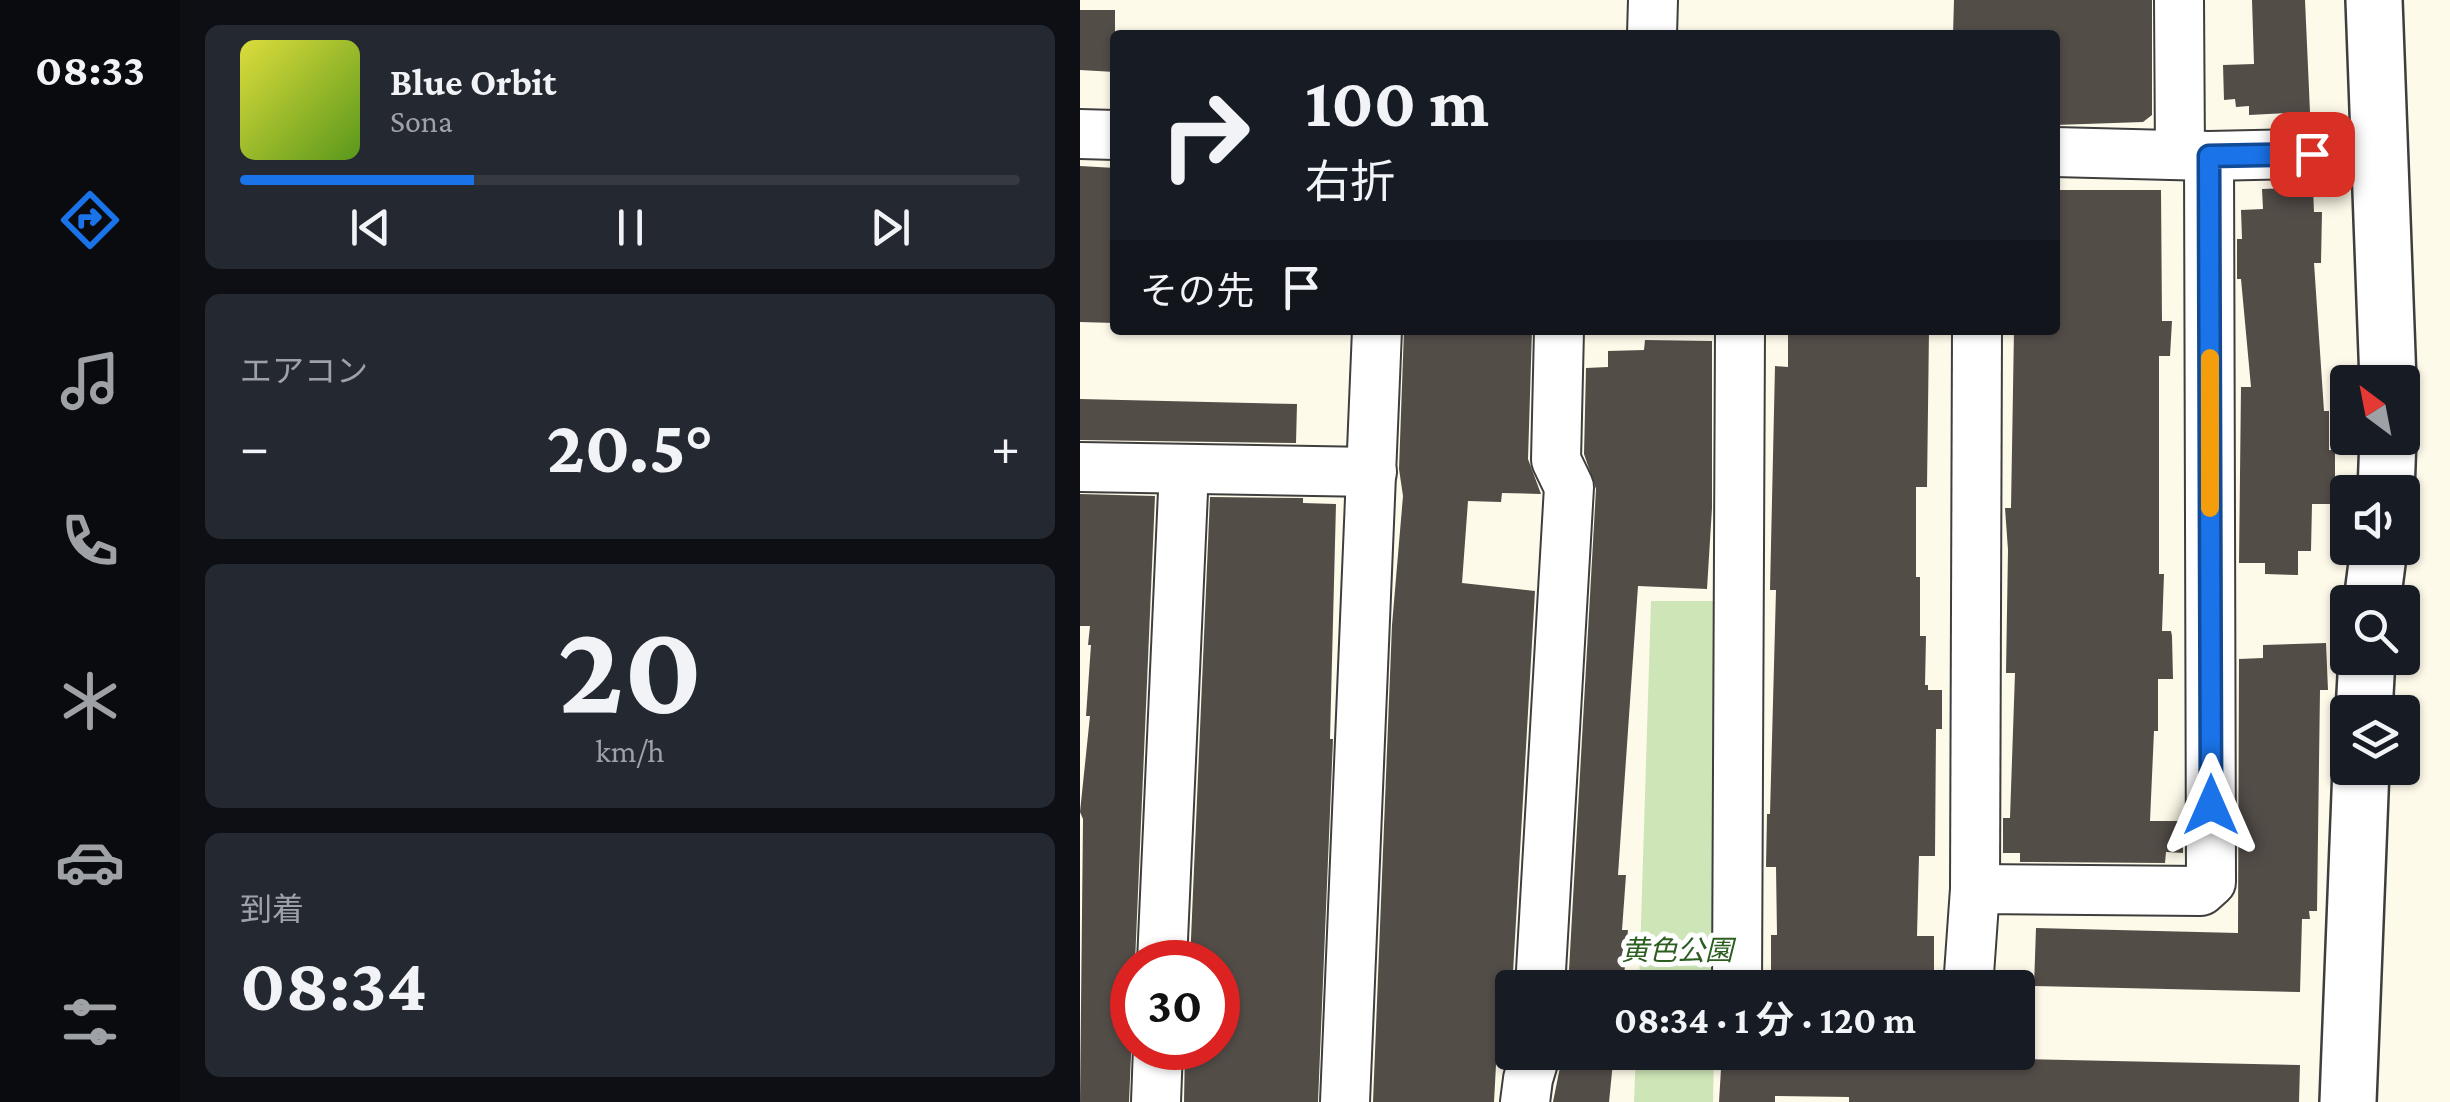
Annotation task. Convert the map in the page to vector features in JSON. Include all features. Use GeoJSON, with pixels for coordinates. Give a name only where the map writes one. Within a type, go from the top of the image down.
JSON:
{"type":"FeatureCollection","features":[{"type":"Feature","properties":{"kind":"street"},"geometry":{"type":"LineString","coordinates":[[1652,30],[1653,0]]}},
{"type":"Feature","properties":{"kind":"street"},"geometry":{"type":"LineString","coordinates":[[1974,889],[2201,891],[2211,882],[2194,155],[2179,0]]}},
{"type":"Feature","properties":{"kind":"street"},"geometry":{"type":"LineString","coordinates":[[2374,0],[2387,365]]}},
{"type":"Feature","properties":{"kind":"street"},"geometry":{"type":"LineString","coordinates":[[1080,134],[1110,135]]}},
{"type":"Feature","properties":{"kind":"street"},"geometry":{"type":"LineString","coordinates":[[2060,152],[2380,152]]}},
{"type":"Feature","properties":{"kind":"street"},"geometry":{"type":"LineString","coordinates":[[1345,1102],[1377,335]]}},
{"type":"Feature","properties":{"kind":"street"},"geometry":{"type":"LineString","coordinates":[[1541,970],[1569,487],[1556,460],[1559,335]]}},
{"type":"Feature","properties":{"kind":"street"},"geometry":{"type":"LineString","coordinates":[[1737,970],[1740,335]]}},
{"type":"Feature","properties":{"kind":"street"},"geometry":{"type":"LineString","coordinates":[[1969,970],[1974,889],[1976,335]]}},
{"type":"Feature","properties":{"kind":"street"},"geometry":{"type":"LineString","coordinates":[[1080,468],[1372,472]]}},
{"type":"Feature","properties":{"kind":"street"},"geometry":{"type":"LineString","coordinates":[[1163,940],[1184,468]]}},
{"type":"Feature","properties":{"kind":"street"},"geometry":{"type":"LineString","coordinates":[[2348,1102],[2361,785]]}},
{"type":"Feature","properties":{"kind":"street"},"geometry":{"type":"LineString","coordinates":[[1156,1102],[1157,1070]]}},
{"type":"Feature","properties":{"kind":"street"},"geometry":{"type":"LineString","coordinates":[[1526,1102],[1531,1070]]}},
{"type":"Feature","properties":{"kind":"green space","name":"黄色公園"},"geometry":{"type":"Polygon","coordinates":[[[1651,601],[1719,601],[1715,970],[1640,970],[1651,601]]]}},
{"type":"Feature","properties":{"kind":"green space"},"geometry":{"type":"Polygon","coordinates":[[[1635,1070],[1714,1070],[1713,1102],[1634,1102],[1635,1070]]]}},
{"type":"Feature","properties":{"kind":"building"},"geometry":{"type":"Polygon","coordinates":[[[1954,0],[2152,0],[2152,115],[2143,122],[2060,125],[2060,30],[1953,30],[1954,0]]]}},
{"type":"Feature","properties":{"kind":"building"},"geometry":{"type":"Polygon","coordinates":[[[2252,0],[2305,0],[2310,112],[2249,115],[2249,106],[2236,107],[2235,99],[2224,100],[2223,65],[2254,64],[2252,0]]]}},
{"type":"Feature","properties":{"kind":"building"},"geometry":{"type":"Polygon","coordinates":[[[1080,10],[1115,10],[1115,30],[1110,30],[1110,72],[1080,70],[1080,10]]]}},
{"type":"Feature","properties":{"kind":"building"},"geometry":{"type":"Polygon","coordinates":[[[1080,166],[1110,168],[1110,323],[1080,322],[1080,166]]]}},
{"type":"Feature","properties":{"kind":"building"},"geometry":{"type":"Polygon","coordinates":[[[2313,187],[2314,212],[2322,212],[2321,263],[2314,263],[2324,411],[2329,411],[2329,450],[2330,455],[2335,455],[2335,475],[2330,475],[2330,504],[2312,504],[2311,551],[2298,551],[2298,575],[2265,574],[2265,563],[2239,563],[2241,387],[2251,387],[2241,279],[2237,279],[2237,239],[2242,239],[2241,210],[2263,209],[2262,189],[2313,187]]]}},
{"type":"Feature","properties":{"kind":"building"},"geometry":{"type":"Polygon","coordinates":[[[2060,190],[2161,190],[2162,321],[2172,321],[2170,356],[2159,356],[2159,574],[2164,574],[2162,631],[2171,631],[2173,679],[2158,679],[2150,821],[2183,821],[2183,853],[2166,852],[2165,863],[2020,862],[2020,853],[2003,853],[2003,818],[2010,818],[2015,673],[2006,673],[2005,508],[2011,508],[2014,335],[2060,335],[2060,190]]]}},
{"type":"Feature","properties":{"kind":"building"},"geometry":{"type":"Polygon","coordinates":[[[1404,335],[1532,335],[1528,459],[1541,494],[1502,493],[1501,502],[1468,501],[1462,583],[1535,591],[1513,970],[1495,970],[1494,1102],[1373,1102],[1392,625],[1403,496],[1399,469],[1404,335]]]}},
{"type":"Feature","properties":{"kind":"building"},"geometry":{"type":"Polygon","coordinates":[[[1788,335],[1929,335],[1927,487],[1916,487],[1916,577],[1920,577],[1920,636],[1926,636],[1925,685],[1928,690],[1942,690],[1942,729],[1936,729],[1935,856],[1919,856],[1917,936],[1934,936],[1934,970],[1771,970],[1771,935],[1777,935],[1776,867],[1766,867],[1776,590],[1770,590],[1775,366],[1788,367],[1788,335]]]}},
{"type":"Feature","properties":{"kind":"building"},"geometry":{"type":"Polygon","coordinates":[[[1645,340],[1712,341],[1712,508],[1707,589],[1638,586],[1618,875],[1626,875],[1622,930],[1628,930],[1625,970],[1569,970],[1596,489],[1584,454],[1586,368],[1608,367],[1608,351],[1644,350],[1645,340]]]}},
{"type":"Feature","properties":{"kind":"building"},"geometry":{"type":"Polygon","coordinates":[[[1080,399],[1297,404],[1296,443],[1080,440],[1080,399]]]}},
{"type":"Feature","properties":{"kind":"building"},"geometry":{"type":"Polygon","coordinates":[[[1080,494],[1155,496],[1136,940],[1110,940],[1110,1070],[1130,1070],[1129,1102],[1080,1102],[1080,812],[1090,716],[1086,716],[1091,645],[1090,626],[1080,626],[1080,494]]]}},
{"type":"Feature","properties":{"kind":"building"},"geometry":{"type":"Polygon","coordinates":[[[1210,497],[1303,498],[1303,503],[1336,504],[1333,739],[1318,1102],[1184,1102],[1185,1070],[1240,1070],[1240,940],[1191,940],[1210,497]]]}},
{"type":"Feature","properties":{"kind":"building"},"geometry":{"type":"Polygon","coordinates":[[[2326,643],[2328,690],[2320,690],[2317,911],[2309,911],[2310,919],[2302,919],[2300,992],[2035,986],[2036,928],[2238,933],[2239,659],[2263,658],[2263,645],[2326,643]]]}},
{"type":"Feature","properties":{"kind":"building"},"geometry":{"type":"Polygon","coordinates":[[[2035,1059],[2300,1065],[2299,1102],[1849,1102],[1849,1097],[1775,1096],[1775,1102],[1719,1102],[1721,1070],[2035,1070],[2035,1059]]]}},
{"type":"Feature","properties":{"kind":"building"},"geometry":{"type":"Polygon","coordinates":[[[1559,1070],[1612,1070],[1609,1102],[1553,1102],[1559,1070]]]}},
{"type":"Feature","properties":{"kind":"slow traffic"},"geometry":{"type":"LineString","coordinates":[[2210,358],[2210,508]]}},
{"type":"Feature","properties":{"kind":"route"},"geometry":{"type":"LineString","coordinates":[[2211,805],[2209,156],[2312,154]]}}]}
